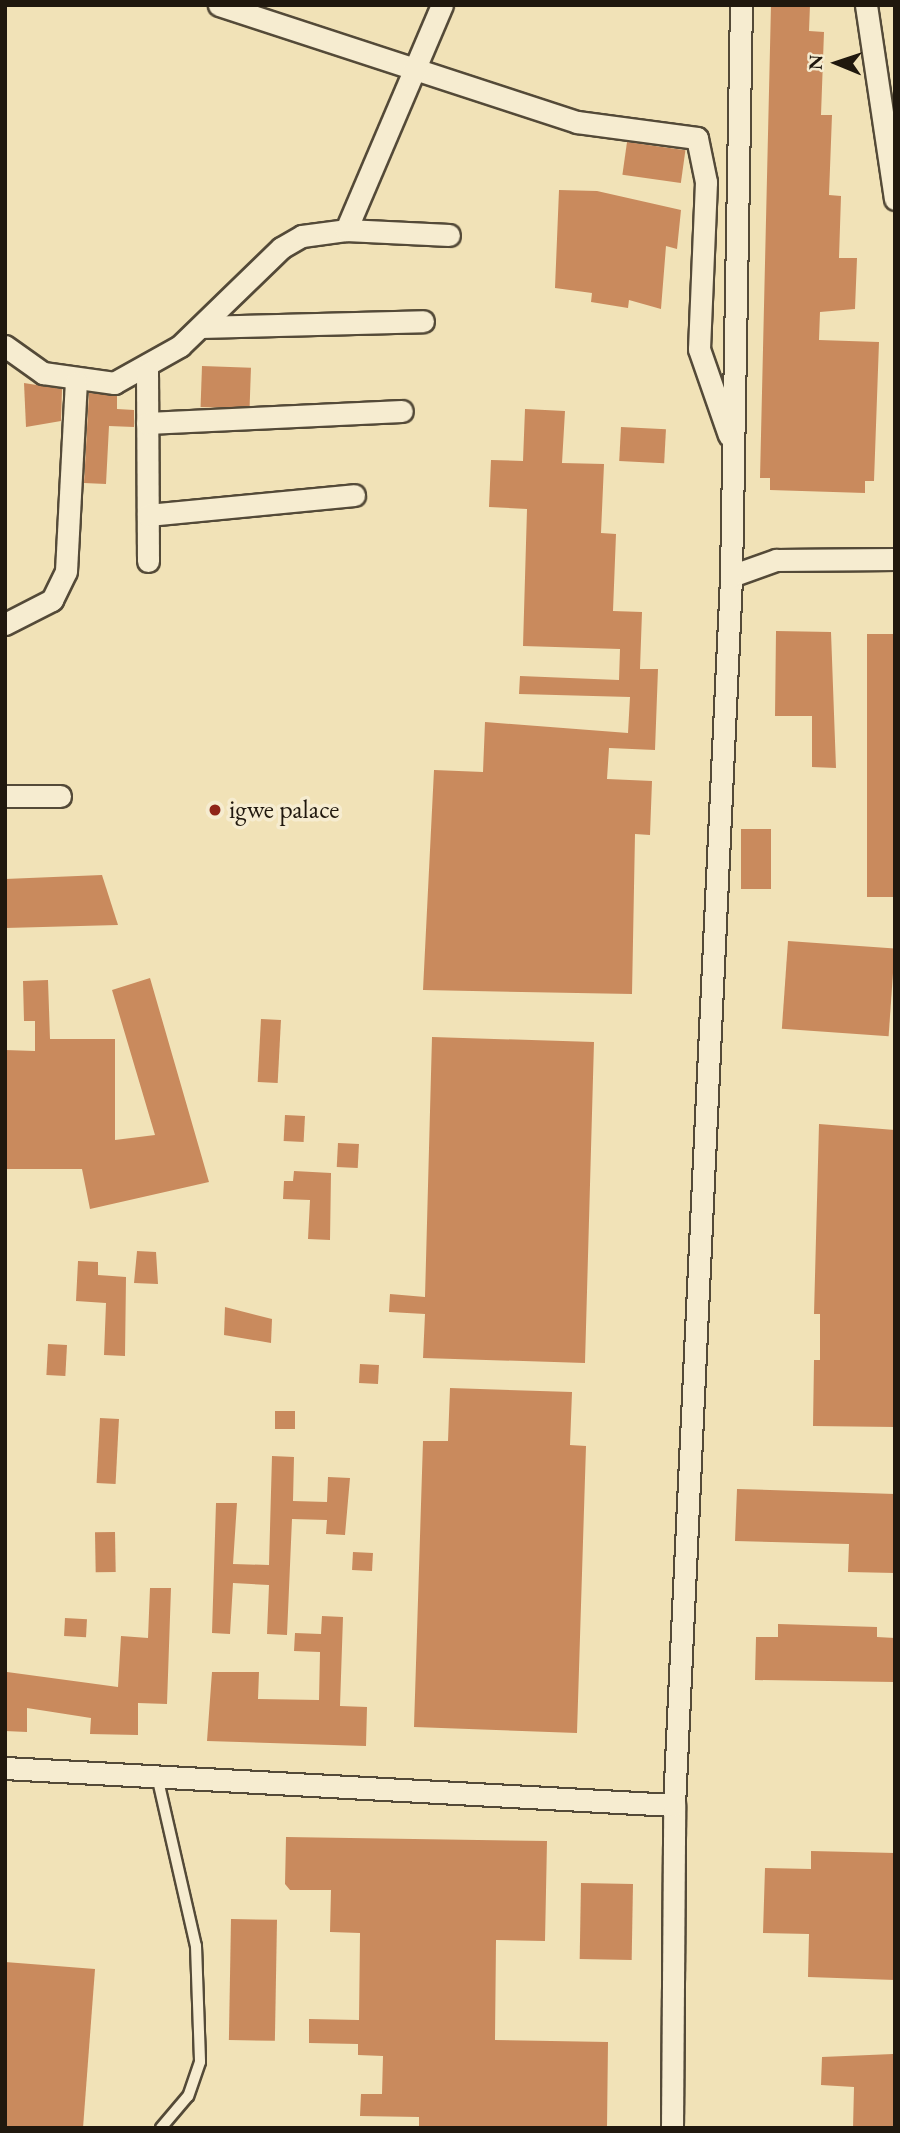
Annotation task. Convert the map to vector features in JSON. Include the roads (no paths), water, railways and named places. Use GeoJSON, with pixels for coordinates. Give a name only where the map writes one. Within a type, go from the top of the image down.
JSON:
{"type":"FeatureCollection","features":[{"type":"Feature","properties":{"kind":"street"},"geometry":{"type":"LineString","coordinates":[[219,5],[414,64],[577,122],[697,138],[706,182],[699,349],[731,440]]}},
{"type":"Feature","properties":{"kind":"street"},"geometry":{"type":"LineString","coordinates":[[346,230],[414,64],[442,5]]}},
{"type":"Feature","properties":{"kind":"street"},"geometry":{"type":"LineString","coordinates":[[672,2128],[674,1805],[731,576],[731,440],[741,5]]}},
{"type":"Feature","properties":{"kind":"street"},"geometry":{"type":"LineString","coordinates":[[866,5],[895,199]]}},
{"type":"Feature","properties":{"kind":"street"},"geometry":{"type":"LineString","coordinates":[[5,346],[43,373],[76,382],[114,383],[147,370],[201,327],[281,248],[302,236],[346,230],[449,234]]}},
{"type":"Feature","properties":{"kind":"street"},"geometry":{"type":"LineString","coordinates":[[201,327],[423,321]]}},
{"type":"Feature","properties":{"kind":"street"},"geometry":{"type":"LineString","coordinates":[[147,370],[148,561]]}},
{"type":"Feature","properties":{"kind":"street"},"geometry":{"type":"LineString","coordinates":[[5,624],[52,600],[66,571],[76,382]]}},
{"type":"Feature","properties":{"kind":"street"},"geometry":{"type":"LineString","coordinates":[[147,423],[402,411]]}},
{"type":"Feature","properties":{"kind":"street"},"geometry":{"type":"LineString","coordinates":[[148,515],[354,495]]}},
{"type":"Feature","properties":{"kind":"street"},"geometry":{"type":"LineString","coordinates":[[731,576],[776,560],[895,559]]}},
{"type":"Feature","properties":{"kind":"street"},"geometry":{"type":"LineString","coordinates":[[5,796],[60,796]]}},
{"type":"Feature","properties":{"kind":"street"},"geometry":{"type":"LineString","coordinates":[[5,1768],[674,1805]]}},
{"type":"Feature","properties":{"kind":"lane"},"geometry":{"type":"LineString","coordinates":[[157,1776],[196,1946],[200,2062],[188,2096],[161,2128]]}},
{"type":"Feature","properties":{"kind":"place","name":"igwe palace"},"geometry":{"type":"Point","coordinates":[215,810]}}]}
